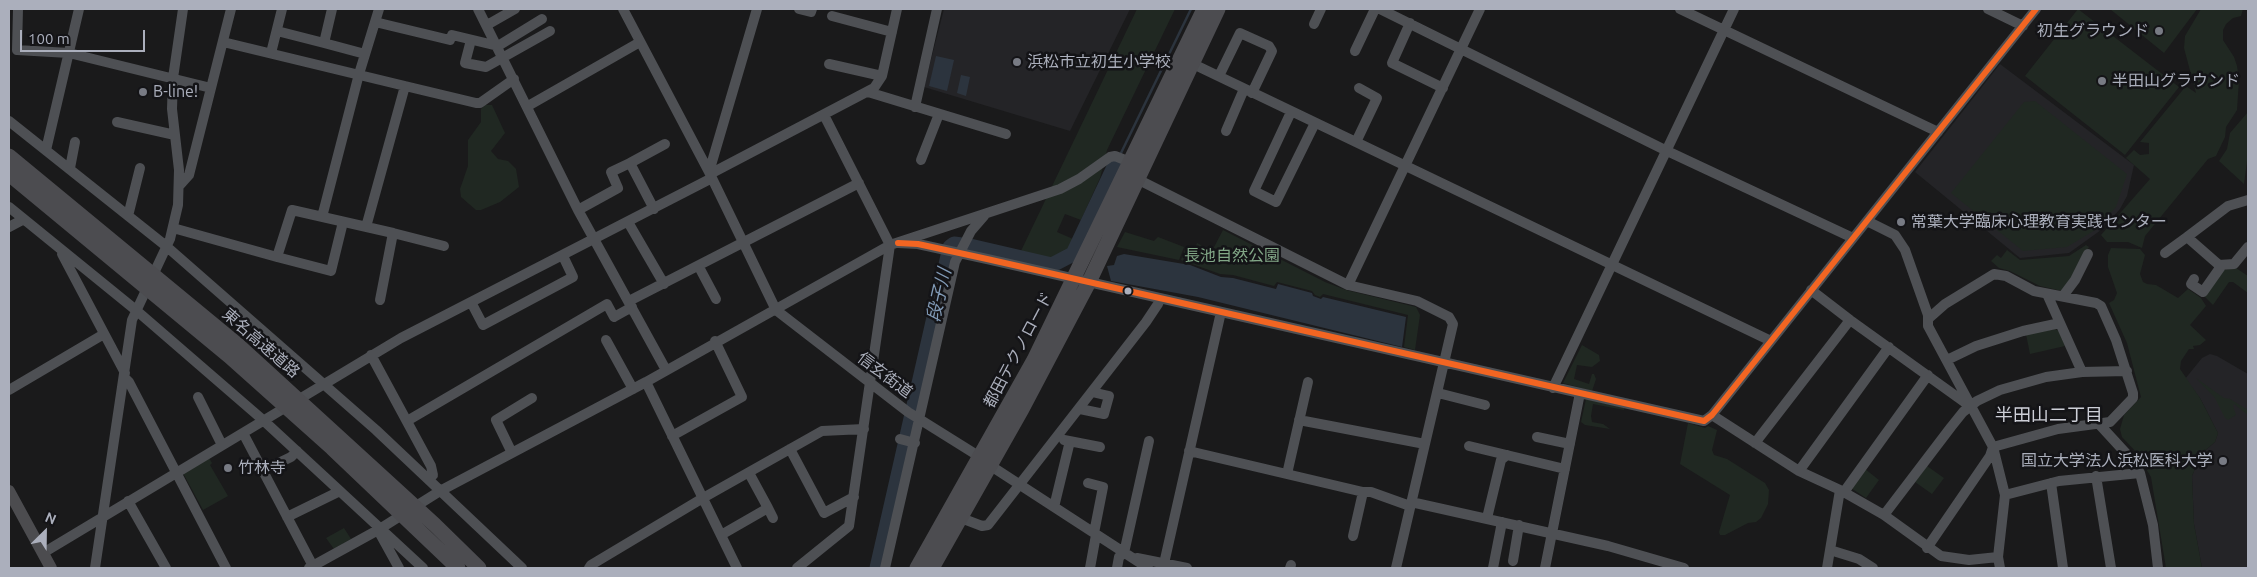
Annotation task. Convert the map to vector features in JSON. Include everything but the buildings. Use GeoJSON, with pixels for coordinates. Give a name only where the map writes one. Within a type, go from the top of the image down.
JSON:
{"type":"FeatureCollection","features":[{"type":"Feature","properties":{"kind":"highway","name":"都田テクノロード"},"geometry":{"type":"LineString","coordinates":[[1082,281],[1123,159],[1204,9]]}},
{"type":"Feature","properties":{"kind":"highway","name":"都田テクノロード"},"geometry":{"type":"LineString","coordinates":[[932,568],[961,518],[985,462],[1034,360],[1082,281],[1137,179],[1218,9]]}},
{"type":"Feature","properties":{"kind":"highway","name":"東名高速道路"},"geometry":{"type":"LineString","coordinates":[[9,156],[238,345],[435,525],[478,568]]}},
{"type":"Feature","properties":{"kind":"highway","name":"東名高速道路"},"geometry":{"type":"LineString","coordinates":[[9,174],[228,356],[332,448],[458,568]]}},
{"type":"Feature","properties":{"kind":"highway","name":"都田テクノロード"},"geometry":{"type":"LineString","coordinates":[[917,568],[985,462]]}},
{"type":"Feature","properties":{"kind":"main road"},"geometry":{"type":"LineString","coordinates":[[9,491],[51,568]]}},
{"type":"Feature","properties":{"kind":"street"},"geometry":{"type":"LineString","coordinates":[[18,9],[17,50],[68,53],[211,88]]}},
{"type":"Feature","properties":{"kind":"street"},"geometry":{"type":"LineString","coordinates":[[46,150],[79,9],[72,9]]}},
{"type":"Feature","properties":{"kind":"street"},"geometry":{"type":"LineString","coordinates":[[95,568],[101,516],[132,320],[173,228],[180,185],[172,109],[173,78],[183,9]]}},
{"type":"Feature","properties":{"kind":"street"},"geometry":{"type":"LineString","coordinates":[[180,185],[190,175],[231,9]]}},
{"type":"Feature","properties":{"kind":"street"},"geometry":{"type":"LineString","coordinates":[[271,53],[282,9]]}},
{"type":"Feature","properties":{"kind":"street"},"geometry":{"type":"LineString","coordinates":[[324,43],[332,9]]}},
{"type":"Feature","properties":{"kind":"street"},"geometry":{"type":"LineString","coordinates":[[322,217],[359,74],[379,9]]}},
{"type":"Feature","properties":{"kind":"street"},"geometry":{"type":"LineString","coordinates":[[478,9],[528,106],[578,210],[596,239],[666,370]]}},
{"type":"Feature","properties":{"kind":"street"},"geometry":{"type":"LineString","coordinates":[[487,25],[515,9]]}},
{"type":"Feature","properties":{"kind":"street"},"geometry":{"type":"LineString","coordinates":[[623,9],[710,175],[776,310]]}},
{"type":"Feature","properties":{"kind":"street"},"geometry":{"type":"LineString","coordinates":[[710,175],[757,9]]}},
{"type":"Feature","properties":{"kind":"street"},"geometry":{"type":"LineString","coordinates":[[799,9],[811,12],[812,9]]}},
{"type":"Feature","properties":{"kind":"street"},"geometry":{"type":"LineString","coordinates":[[43,553],[101,516],[371,356],[471,302],[654,209],[710,175],[868,92],[874,88],[882,76],[897,9]]}},
{"type":"Feature","properties":{"kind":"street"},"geometry":{"type":"LineString","coordinates":[[915,107],[937,9]]}},
{"type":"Feature","properties":{"kind":"street"},"geometry":{"type":"LineString","coordinates":[[1314,24],[1321,9]]}},
{"type":"Feature","properties":{"kind":"street"},"geometry":{"type":"LineString","coordinates":[[1355,51],[1375,9]]}},
{"type":"Feature","properties":{"kind":"street"},"geometry":{"type":"LineString","coordinates":[[1380,9],[1666,150],[1853,238]]}},
{"type":"Feature","properties":{"kind":"street"},"geometry":{"type":"LineString","coordinates":[[1348,285],[1480,9]]}},
{"type":"Feature","properties":{"kind":"street"},"geometry":{"type":"LineString","coordinates":[[1680,9],[1938,132]]}},
{"type":"Feature","properties":{"kind":"street"},"geometry":{"type":"LineString","coordinates":[[1553,388],[1734,9]]}},
{"type":"Feature","properties":{"kind":"street"},"geometry":{"type":"LineString","coordinates":[[1988,9],[2023,26]]}},
{"type":"Feature","properties":{"kind":"street"},"geometry":{"type":"LineString","coordinates":[[894,244],[918,244],[956,249],[1159,299],[1700,421],[1707,421],[2036,9]]}},
{"type":"Feature","properties":{"kind":"street"},"geometry":{"type":"LineString","coordinates":[[832,16],[892,32]]}},
{"type":"Feature","properties":{"kind":"street"},"geometry":{"type":"LineString","coordinates":[[375,22],[450,40],[452,35],[498,46],[542,19]]}},
{"type":"Feature","properties":{"kind":"street"},"geometry":{"type":"LineString","coordinates":[[1410,23],[1392,63],[1443,88]]}},
{"type":"Feature","properties":{"kind":"street"},"geometry":{"type":"LineString","coordinates":[[277,31],[365,54]]}},
{"type":"Feature","properties":{"kind":"street"},"geometry":{"type":"LineString","coordinates":[[471,40],[466,63],[486,67],[550,31]]}},
{"type":"Feature","properties":{"kind":"street"},"geometry":{"type":"LineString","coordinates":[[1219,76],[1240,33],[1269,46],[1272,51],[1226,131]]}},
{"type":"Feature","properties":{"kind":"street"},"geometry":{"type":"LineString","coordinates":[[223,42],[476,103],[480,103],[514,79]]}},
{"type":"Feature","properties":{"kind":"street"},"geometry":{"type":"LineString","coordinates":[[528,106],[640,42]]}},
{"type":"Feature","properties":{"kind":"street"},"geometry":{"type":"LineString","coordinates":[[1192,63],[1771,341]]}},
{"type":"Feature","properties":{"kind":"street"},"geometry":{"type":"LineString","coordinates":[[830,64],[882,76]]}},
{"type":"Feature","properties":{"kind":"street"},"geometry":{"type":"LineString","coordinates":[[366,226],[405,86]]}},
{"type":"Feature","properties":{"kind":"street"},"geometry":{"type":"LineString","coordinates":[[1356,142],[1377,98],[1359,88]]}},
{"type":"Feature","properties":{"kind":"street"},"geometry":{"type":"LineString","coordinates":[[868,92],[1006,134]]}},
{"type":"Feature","properties":{"kind":"street"},"geometry":{"type":"LineString","coordinates":[[1291,112],[1254,191],[1276,202],[1315,123]]}},
{"type":"Feature","properties":{"kind":"street"},"geometry":{"type":"LineString","coordinates":[[921,160],[939,114]]}},
{"type":"Feature","properties":{"kind":"street"},"geometry":{"type":"LineString","coordinates":[[797,568],[849,526],[894,244],[859,183],[824,115]]}},
{"type":"Feature","properties":{"kind":"street"},"geometry":{"type":"LineString","coordinates":[[9,121],[166,246],[320,385],[428,478],[438,493],[522,568]]}},
{"type":"Feature","properties":{"kind":"street"},"geometry":{"type":"LineString","coordinates":[[116,122],[175,135]]}},
{"type":"Feature","properties":{"kind":"street"},"geometry":{"type":"LineString","coordinates":[[70,168],[75,142]]}},
{"type":"Feature","properties":{"kind":"street"},"geometry":{"type":"LineString","coordinates":[[578,210],[618,188],[611,172],[665,144]]}},
{"type":"Feature","properties":{"kind":"street"},"geometry":{"type":"LineString","coordinates":[[243,433],[264,470],[312,568],[438,493],[646,382],[716,341],[894,244],[1069,186],[1108,158],[1123,159]]}},
{"type":"Feature","properties":{"kind":"street"},"geometry":{"type":"LineString","coordinates":[[630,163],[654,209]]}},
{"type":"Feature","properties":{"kind":"street"},"geometry":{"type":"LineString","coordinates":[[128,216],[140,168]]}},
{"type":"Feature","properties":{"kind":"street"},"geometry":{"type":"LineString","coordinates":[[1137,179],[1348,285],[1413,299],[1449,317],[1453,324],[1445,362],[1396,568]]}},
{"type":"Feature","properties":{"kind":"street"},"geometry":{"type":"LineString","coordinates":[[406,421],[607,304],[614,318],[630,304],[664,284],[859,183]]}},
{"type":"Feature","properties":{"kind":"street"},"geometry":{"type":"LineString","coordinates":[[2165,253],[2228,206],[2248,200]]}},
{"type":"Feature","properties":{"kind":"street"},"geometry":{"type":"LineString","coordinates":[[9,207],[138,309],[265,419],[379,529],[423,568]]}},
{"type":"Feature","properties":{"kind":"street"},"geometry":{"type":"LineString","coordinates":[[277,257],[292,210],[444,246]]}},
{"type":"Feature","properties":{"kind":"street"},"geometry":{"type":"LineString","coordinates":[[885,568],[909,441],[956,249],[977,222],[986,214]]}},
{"type":"Feature","properties":{"kind":"street"},"geometry":{"type":"LineString","coordinates":[[9,228],[24,219]]}},
{"type":"Feature","properties":{"kind":"street"},"geometry":{"type":"LineString","coordinates":[[1866,221],[1893,234],[1898,239],[1912,266],[1928,318],[1928,326],[1993,447],[2005,495],[1998,557],[2000,568]]}},
{"type":"Feature","properties":{"kind":"street"},"geometry":{"type":"LineString","coordinates":[[173,228],[332,271],[343,222]]}},
{"type":"Feature","properties":{"kind":"street"},"geometry":{"type":"LineString","coordinates":[[628,222],[664,284]]}},
{"type":"Feature","properties":{"kind":"street"},"geometry":{"type":"LineString","coordinates":[[380,300],[393,233]]}},
{"type":"Feature","properties":{"kind":"street"},"geometry":{"type":"LineString","coordinates":[[2187,237],[2222,266]]}},
{"type":"Feature","properties":{"kind":"street"},"geometry":{"type":"LineString","coordinates":[[2194,279],[2191,284],[2203,292],[2222,266],[2234,264],[2248,247]]}},
{"type":"Feature","properties":{"kind":"street"},"geometry":{"type":"LineString","coordinates":[[60,248],[124,375],[226,568]]}},
{"type":"Feature","properties":{"kind":"street"},"geometry":{"type":"LineString","coordinates":[[2063,296],[2075,280],[2088,254]]}},
{"type":"Feature","properties":{"kind":"street"},"geometry":{"type":"LineString","coordinates":[[471,302],[483,325],[573,276],[563,256]]}},
{"type":"Feature","properties":{"kind":"street"},"geometry":{"type":"LineString","coordinates":[[699,267],[716,299]]}},
{"type":"Feature","properties":{"kind":"street"},"geometry":{"type":"LineString","coordinates":[[1928,318],[1945,304],[1994,274],[2006,276],[2034,291],[2096,303],[2101,306],[2127,371],[2133,398],[2110,422],[2058,429],[1993,447]]}},
{"type":"Feature","properties":{"kind":"street"},"geometry":{"type":"LineString","coordinates":[[1811,290],[1970,406]]}},
{"type":"Feature","properties":{"kind":"street"},"geometry":{"type":"LineString","coordinates":[[2048,294],[2082,372]]}},
{"type":"Feature","properties":{"kind":"street"},"geometry":{"type":"LineString","coordinates":[[961,518],[982,526],[988,525],[1146,322],[1158,304],[1159,299]]}},
{"type":"Feature","properties":{"kind":"street","name":"信玄街道"},"geometry":{"type":"LineString","coordinates":[[776,310],[871,385],[915,416],[1148,568]]}},
{"type":"Feature","properties":{"kind":"street"},"geometry":{"type":"LineString","coordinates":[[1163,566],[1221,312]]}},
{"type":"Feature","properties":{"kind":"street"},"geometry":{"type":"LineString","coordinates":[[1756,443],[1850,320]]}},
{"type":"Feature","properties":{"kind":"street"},"geometry":{"type":"LineString","coordinates":[[1947,360],[1976,346],[2022,331],[2060,323]]}},
{"type":"Feature","properties":{"kind":"street"},"geometry":{"type":"LineString","coordinates":[[9,390],[104,334]]}},
{"type":"Feature","properties":{"kind":"street"},"geometry":{"type":"LineString","coordinates":[[606,340],[633,389]]}},
{"type":"Feature","properties":{"kind":"street"},"geometry":{"type":"LineString","coordinates":[[672,436],[742,397],[716,341]]}},
{"type":"Feature","properties":{"kind":"street"},"geometry":{"type":"LineString","coordinates":[[1800,471],[1889,347]]}},
{"type":"Feature","properties":{"kind":"street"},"geometry":{"type":"LineString","coordinates":[[371,356],[431,466],[433,474],[428,478]]}},
{"type":"Feature","properties":{"kind":"street"},"geometry":{"type":"LineString","coordinates":[[1884,515],[1951,426],[1970,406],[1992,394],[2022,383],[2082,372],[2127,371]]}},
{"type":"Feature","properties":{"kind":"street"},"geometry":{"type":"LineString","coordinates":[[1827,568],[1842,491],[1928,375]]}},
{"type":"Feature","properties":{"kind":"street"},"geometry":{"type":"LineString","coordinates":[[646,382],[737,568]]}},
{"type":"Feature","properties":{"kind":"street"},"geometry":{"type":"LineString","coordinates":[[1287,474],[1308,382]]}},
{"type":"Feature","properties":{"kind":"street"},"geometry":{"type":"LineString","coordinates":[[1080,408],[1104,414],[1109,396],[1092,392]]}},
{"type":"Feature","properties":{"kind":"street"},"geometry":{"type":"LineString","coordinates":[[1438,393],[1486,405]]}},
{"type":"Feature","properties":{"kind":"street"},"geometry":{"type":"LineString","coordinates":[[1545,568],[1580,394]]}},
{"type":"Feature","properties":{"kind":"street"},"geometry":{"type":"LineString","coordinates":[[198,397],[222,445]]}},
{"type":"Feature","properties":{"kind":"street"},"geometry":{"type":"LineString","coordinates":[[512,453],[496,420],[532,398]]}},
{"type":"Feature","properties":{"kind":"street"},"geometry":{"type":"LineString","coordinates":[[1712,415],[1800,471],[1842,491],[1884,515],[1940,556],[1954,560],[1998,557]]}},
{"type":"Feature","properties":{"kind":"street"},"geometry":{"type":"LineString","coordinates":[[1299,420],[1425,444]]}},
{"type":"Feature","properties":{"kind":"street"},"geometry":{"type":"LineString","coordinates":[[2099,424],[2133,461],[2140,473],[2153,525],[2158,568]]}},
{"type":"Feature","properties":{"kind":"street"},"geometry":{"type":"LineString","coordinates":[[589,568],[591,565],[703,498],[822,431],[864,429]]}},
{"type":"Feature","properties":{"kind":"street"},"geometry":{"type":"LineString","coordinates":[[1537,437],[1570,444]]}},
{"type":"Feature","properties":{"kind":"street"},"geometry":{"type":"LineString","coordinates":[[1056,438],[1100,447]]}},
{"type":"Feature","properties":{"kind":"street"},"geometry":{"type":"LineString","coordinates":[[1054,507],[1070,441]]}},
{"type":"Feature","properties":{"kind":"street"},"geometry":{"type":"LineString","coordinates":[[1128,554],[1149,441]]}},
{"type":"Feature","properties":{"kind":"street"},"geometry":{"type":"LineString","coordinates":[[1469,446],[1565,469]]}},
{"type":"Feature","properties":{"kind":"street"},"geometry":{"type":"LineString","coordinates":[[1927,548],[1990,456],[1993,447]]}},
{"type":"Feature","properties":{"kind":"street"},"geometry":{"type":"LineString","coordinates":[[790,449],[824,513],[854,497]]}},
{"type":"Feature","properties":{"kind":"street"},"geometry":{"type":"LineString","coordinates":[[264,470],[291,457],[297,451]]}},
{"type":"Feature","properties":{"kind":"street"},"geometry":{"type":"LineString","coordinates":[[1189,451],[1363,492],[1371,492],[1411,504],[1552,532],[1602,544],[1678,567]]}},
{"type":"Feature","properties":{"kind":"street"},"geometry":{"type":"LineString","coordinates":[[1487,518],[1501,460],[1507,455]]}},
{"type":"Feature","properties":{"kind":"street"},"geometry":{"type":"LineString","coordinates":[[749,473],[773,518]]}},
{"type":"Feature","properties":{"kind":"street"},"geometry":{"type":"LineString","coordinates":[[2005,495],[2051,483],[2096,476],[2140,473]]}},
{"type":"Feature","properties":{"kind":"street"},"geometry":{"type":"LineString","coordinates":[[2096,476],[2111,568]]}},
{"type":"Feature","properties":{"kind":"street"},"geometry":{"type":"LineString","coordinates":[[1088,483],[1103,486],[1090,568]]}},
{"type":"Feature","properties":{"kind":"street"},"geometry":{"type":"LineString","coordinates":[[2051,483],[2063,568]]}},
{"type":"Feature","properties":{"kind":"street"},"geometry":{"type":"LineString","coordinates":[[288,517],[340,491]]}},
{"type":"Feature","properties":{"kind":"street"},"geometry":{"type":"LineString","coordinates":[[1353,536],[1363,492]]}},
{"type":"Feature","properties":{"kind":"street"},"geometry":{"type":"LineString","coordinates":[[128,501],[166,568]]}},
{"type":"Feature","properties":{"kind":"street"},"geometry":{"type":"LineString","coordinates":[[721,535],[768,508]]}},
{"type":"Feature","properties":{"kind":"street"},"geometry":{"type":"LineString","coordinates":[[1493,568],[1502,522]]}},
{"type":"Feature","properties":{"kind":"street"},"geometry":{"type":"LineString","coordinates":[[1513,562],[1519,525]]}},
{"type":"Feature","properties":{"kind":"street"},"geometry":{"type":"LineString","coordinates":[[379,529],[399,568]]}},
{"type":"Feature","properties":{"kind":"street"},"geometry":{"type":"LineString","coordinates":[[1830,550],[1859,559],[1873,568]]}},
{"type":"Feature","properties":{"kind":"street"},"geometry":{"type":"LineString","coordinates":[[1117,568],[1119,557],[1128,554],[1163,566],[1187,568]]}},
{"type":"Feature","properties":{"kind":"shaded area","name":"浜松市立初生小学校"},"geometry":{"type":"Polygon","coordinates":[[[944,9],[1130,9],[1070,131],[924,87],[944,9]]]}},
{"type":"Feature","properties":{"kind":"shaded area"},"geometry":{"type":"Polygon","coordinates":[[[936,56],[954,60],[947,91],[929,86],[936,56]]]}},
{"type":"Feature","properties":{"kind":"shaded area"},"geometry":{"type":"Polygon","coordinates":[[[2000,64],[2134,165],[2127,196],[2120,209],[2101,230],[2069,253],[2020,258],[1915,172],[2000,64]]]}},
{"type":"Feature","properties":{"kind":"shaded area"},"geometry":{"type":"Polygon","coordinates":[[[961,75],[970,77],[966,96],[957,93],[961,75]]]}},
{"type":"Feature","properties":{"kind":"shaded area"},"geometry":{"type":"Polygon","coordinates":[[[1124,254],[1190,265],[1221,277],[1233,278],[1276,289],[1278,284],[1312,293],[1313,296],[1321,299],[1323,297],[1406,317],[1402,347],[1198,297],[1111,281],[1107,266],[1114,265],[1117,256],[1124,254]]]}},
{"type":"Feature","properties":{"kind":"shaded area","name":"国立大学法人浜松医科大学"},"geometry":{"type":"Polygon","coordinates":[[[2210,354],[2248,374],[2248,568],[2202,568],[2194,524],[2192,476],[2201,454],[2215,442],[2218,433],[2200,398],[2185,379],[2202,358],[2210,354]]]}},
{"type":"Feature","properties":{"kind":"green space"},"geometry":{"type":"Polygon","coordinates":[[[1137,9],[1175,9],[1107,150],[1100,178],[1081,220],[1065,214],[1057,232],[1073,239],[1068,251],[1052,261],[1020,253],[1137,9]]]}},
{"type":"Feature","properties":{"kind":"green space","name":"半田山グラウンド"},"geometry":{"type":"Polygon","coordinates":[[[2078,9],[2179,87],[2125,155],[2025,76],[2078,9]]]}},
{"type":"Feature","properties":{"kind":"green space","name":"初生グラウンド"},"geometry":{"type":"Polygon","coordinates":[[[2110,9],[2197,9],[2164,53],[2110,9]]]}},
{"type":"Feature","properties":{"kind":"green space"},"geometry":{"type":"Polygon","coordinates":[[[2201,9],[2243,9],[2241,16],[2233,18],[2226,24],[2223,30],[2223,40],[2234,57],[2237,66],[2239,80],[2237,110],[2226,127],[2225,137],[2216,156],[2208,159],[2145,236],[2142,248],[2128,242],[2107,242],[2101,235],[2150,179],[2126,158],[2134,150],[2140,155],[2149,154],[2149,143],[2140,142],[2186,86],[2196,93],[2184,48],[2185,36],[2201,9]]]}},
{"type":"Feature","properties":{"kind":"green space"},"geometry":{"type":"Polygon","coordinates":[[[2035,101],[2127,174],[2116,207],[2097,229],[2067,247],[2023,251],[1951,193],[2024,102],[2035,101]]]}},
{"type":"Feature","properties":{"kind":"green space"},"geometry":{"type":"Polygon","coordinates":[[[485,105],[492,105],[505,133],[491,151],[498,159],[508,161],[516,169],[519,187],[500,202],[481,210],[476,210],[461,197],[460,189],[468,166],[468,140],[481,122],[481,109],[485,105]]]}},
{"type":"Feature","properties":{"kind":"green space"},"geometry":{"type":"Polygon","coordinates":[[[2248,112],[2248,154],[2244,184],[2219,161],[2227,149],[2230,133],[2248,112]]]}},
{"type":"Feature","properties":{"kind":"green space","name":"長池自然公園"},"geometry":{"type":"Polygon","coordinates":[[[1223,230],[1325,282],[1346,290],[1416,307],[1420,315],[1415,350],[1404,347],[1408,315],[1323,294],[1320,297],[1312,291],[1277,282],[1274,286],[1233,275],[1220,274],[1181,260],[1186,247],[1195,249],[1197,243],[1212,251],[1223,230]]]}},
{"type":"Feature","properties":{"kind":"green space"},"geometry":{"type":"Polygon","coordinates":[[[1125,232],[1154,241],[1158,237],[1184,247],[1179,260],[1117,247],[1125,232]]]}},
{"type":"Feature","properties":{"kind":"green space"},"geometry":{"type":"Polygon","coordinates":[[[2086,245],[2089,247],[2062,291],[2040,286],[2010,271],[1999,268],[1991,261],[1997,255],[2001,258],[2007,250],[2020,260],[2069,256],[2086,245]]]}},
{"type":"Feature","properties":{"kind":"green space"},"geometry":{"type":"Polygon","coordinates":[[[2111,248],[2140,249],[2145,255],[2140,274],[2143,282],[2156,285],[2178,298],[2188,289],[2201,298],[2206,306],[2190,325],[2206,340],[2200,345],[2193,346],[2194,349],[2189,349],[2181,361],[2180,369],[2200,398],[2218,433],[2215,442],[2201,454],[2192,476],[2194,524],[2202,568],[2166,568],[2151,477],[2136,452],[2122,437],[2120,429],[2124,415],[2141,397],[2127,343],[2109,303],[2114,300],[2117,293],[2108,267],[2108,255],[2111,248]]]}},
{"type":"Feature","properties":{"kind":"green space"},"geometry":{"type":"Polygon","coordinates":[[[2236,268],[2248,276],[2248,293],[2233,282],[2229,282],[2213,305],[2204,296],[2223,270],[2236,268]]]}},
{"type":"Feature","properties":{"kind":"green space"},"geometry":{"type":"Polygon","coordinates":[[[2055,329],[2059,331],[2065,346],[2030,354],[2026,334],[2055,329]]]}},
{"type":"Feature","properties":{"kind":"green space"},"geometry":{"type":"Polygon","coordinates":[[[1582,345],[1599,355],[1600,361],[1592,367],[1577,365],[1574,379],[1589,384],[1592,374],[1594,374],[1596,379],[1592,391],[1563,383],[1582,345]]]}},
{"type":"Feature","properties":{"kind":"green space"},"geometry":{"type":"Polygon","coordinates":[[[2196,378],[2224,398],[2230,399],[2248,410],[2248,415],[2234,404],[2236,415],[2228,420],[2225,418],[2215,398],[2196,378]]]}},
{"type":"Feature","properties":{"kind":"green space"},"geometry":{"type":"Polygon","coordinates":[[[1586,399],[1624,408],[1624,410],[1593,404],[1592,422],[1603,424],[1610,429],[1585,425],[1581,422],[1586,399]]]}},
{"type":"Feature","properties":{"kind":"green space"},"geometry":{"type":"Polygon","coordinates":[[[1688,423],[1705,428],[1708,426],[1717,430],[1712,450],[1714,455],[1727,459],[1765,483],[1769,490],[1768,504],[1761,518],[1756,522],[1748,523],[1725,535],[1720,535],[1719,532],[1730,495],[1680,464],[1688,423]]]}},
{"type":"Feature","properties":{"kind":"green space"},"geometry":{"type":"Polygon","coordinates":[[[209,458],[212,463],[210,465],[228,496],[203,510],[183,473],[209,458]]]}},
{"type":"Feature","properties":{"kind":"green space"},"geometry":{"type":"Polygon","coordinates":[[[1927,466],[1944,478],[1932,494],[1915,482],[1927,466]]]}},
{"type":"Feature","properties":{"kind":"green space"},"geometry":{"type":"Polygon","coordinates":[[[1865,469],[1879,480],[1866,498],[1851,488],[1865,469]]]}},
{"type":"Feature","properties":{"kind":"green space"},"geometry":{"type":"Polygon","coordinates":[[[344,528],[351,539],[334,549],[326,538],[344,528]]]}},
{"type":"Feature","properties":{"kind":"waterway"},"geometry":{"type":"LineString","coordinates":[[1121,153],[1191,9]]}},
{"type":"Feature","properties":{"kind":"waterway","name":"段子川"},"geometry":{"type":"LineString","coordinates":[[877,568],[950,247],[954,244],[970,246],[1052,265],[1073,254],[1116,163]]}},
{"type":"Feature","properties":{"kind":"transit line"},"geometry":{"type":"LineString","coordinates":[[898,243],[918,244],[987,259],[1704,421],[1712,415],[2036,9]]}},
{"type":"Feature","properties":{"kind":"place","name":"初生グラウンド"},"geometry":{"type":"Point","coordinates":[2159,31]}},
{"type":"Feature","properties":{"kind":"place","name":"浜松市立初生小学校"},"geometry":{"type":"Point","coordinates":[1017,62]}},
{"type":"Feature","properties":{"kind":"place","name":"半田山グラウンド"},"geometry":{"type":"Point","coordinates":[2102,81]}},
{"type":"Feature","properties":{"kind":"place","name":"B-line!"},"geometry":{"type":"Point","coordinates":[143,92]}},
{"type":"Feature","properties":{"kind":"place","name":"常葉大学臨床心理教育実践センター"},"geometry":{"type":"Point","coordinates":[1901,222]}},
{"type":"Feature","properties":{"kind":"place","name":"国立大学法人浜松医科大学"},"geometry":{"type":"Point","coordinates":[2223,461]}},
{"type":"Feature","properties":{"kind":"place","name":"竹林寺"},"geometry":{"type":"Point","coordinates":[228,468]}},
{"type":"Feature","properties":{"kind":"district","name":"半田山二丁目"},"geometry":{"type":"Point","coordinates":[2049,415]}}]}
